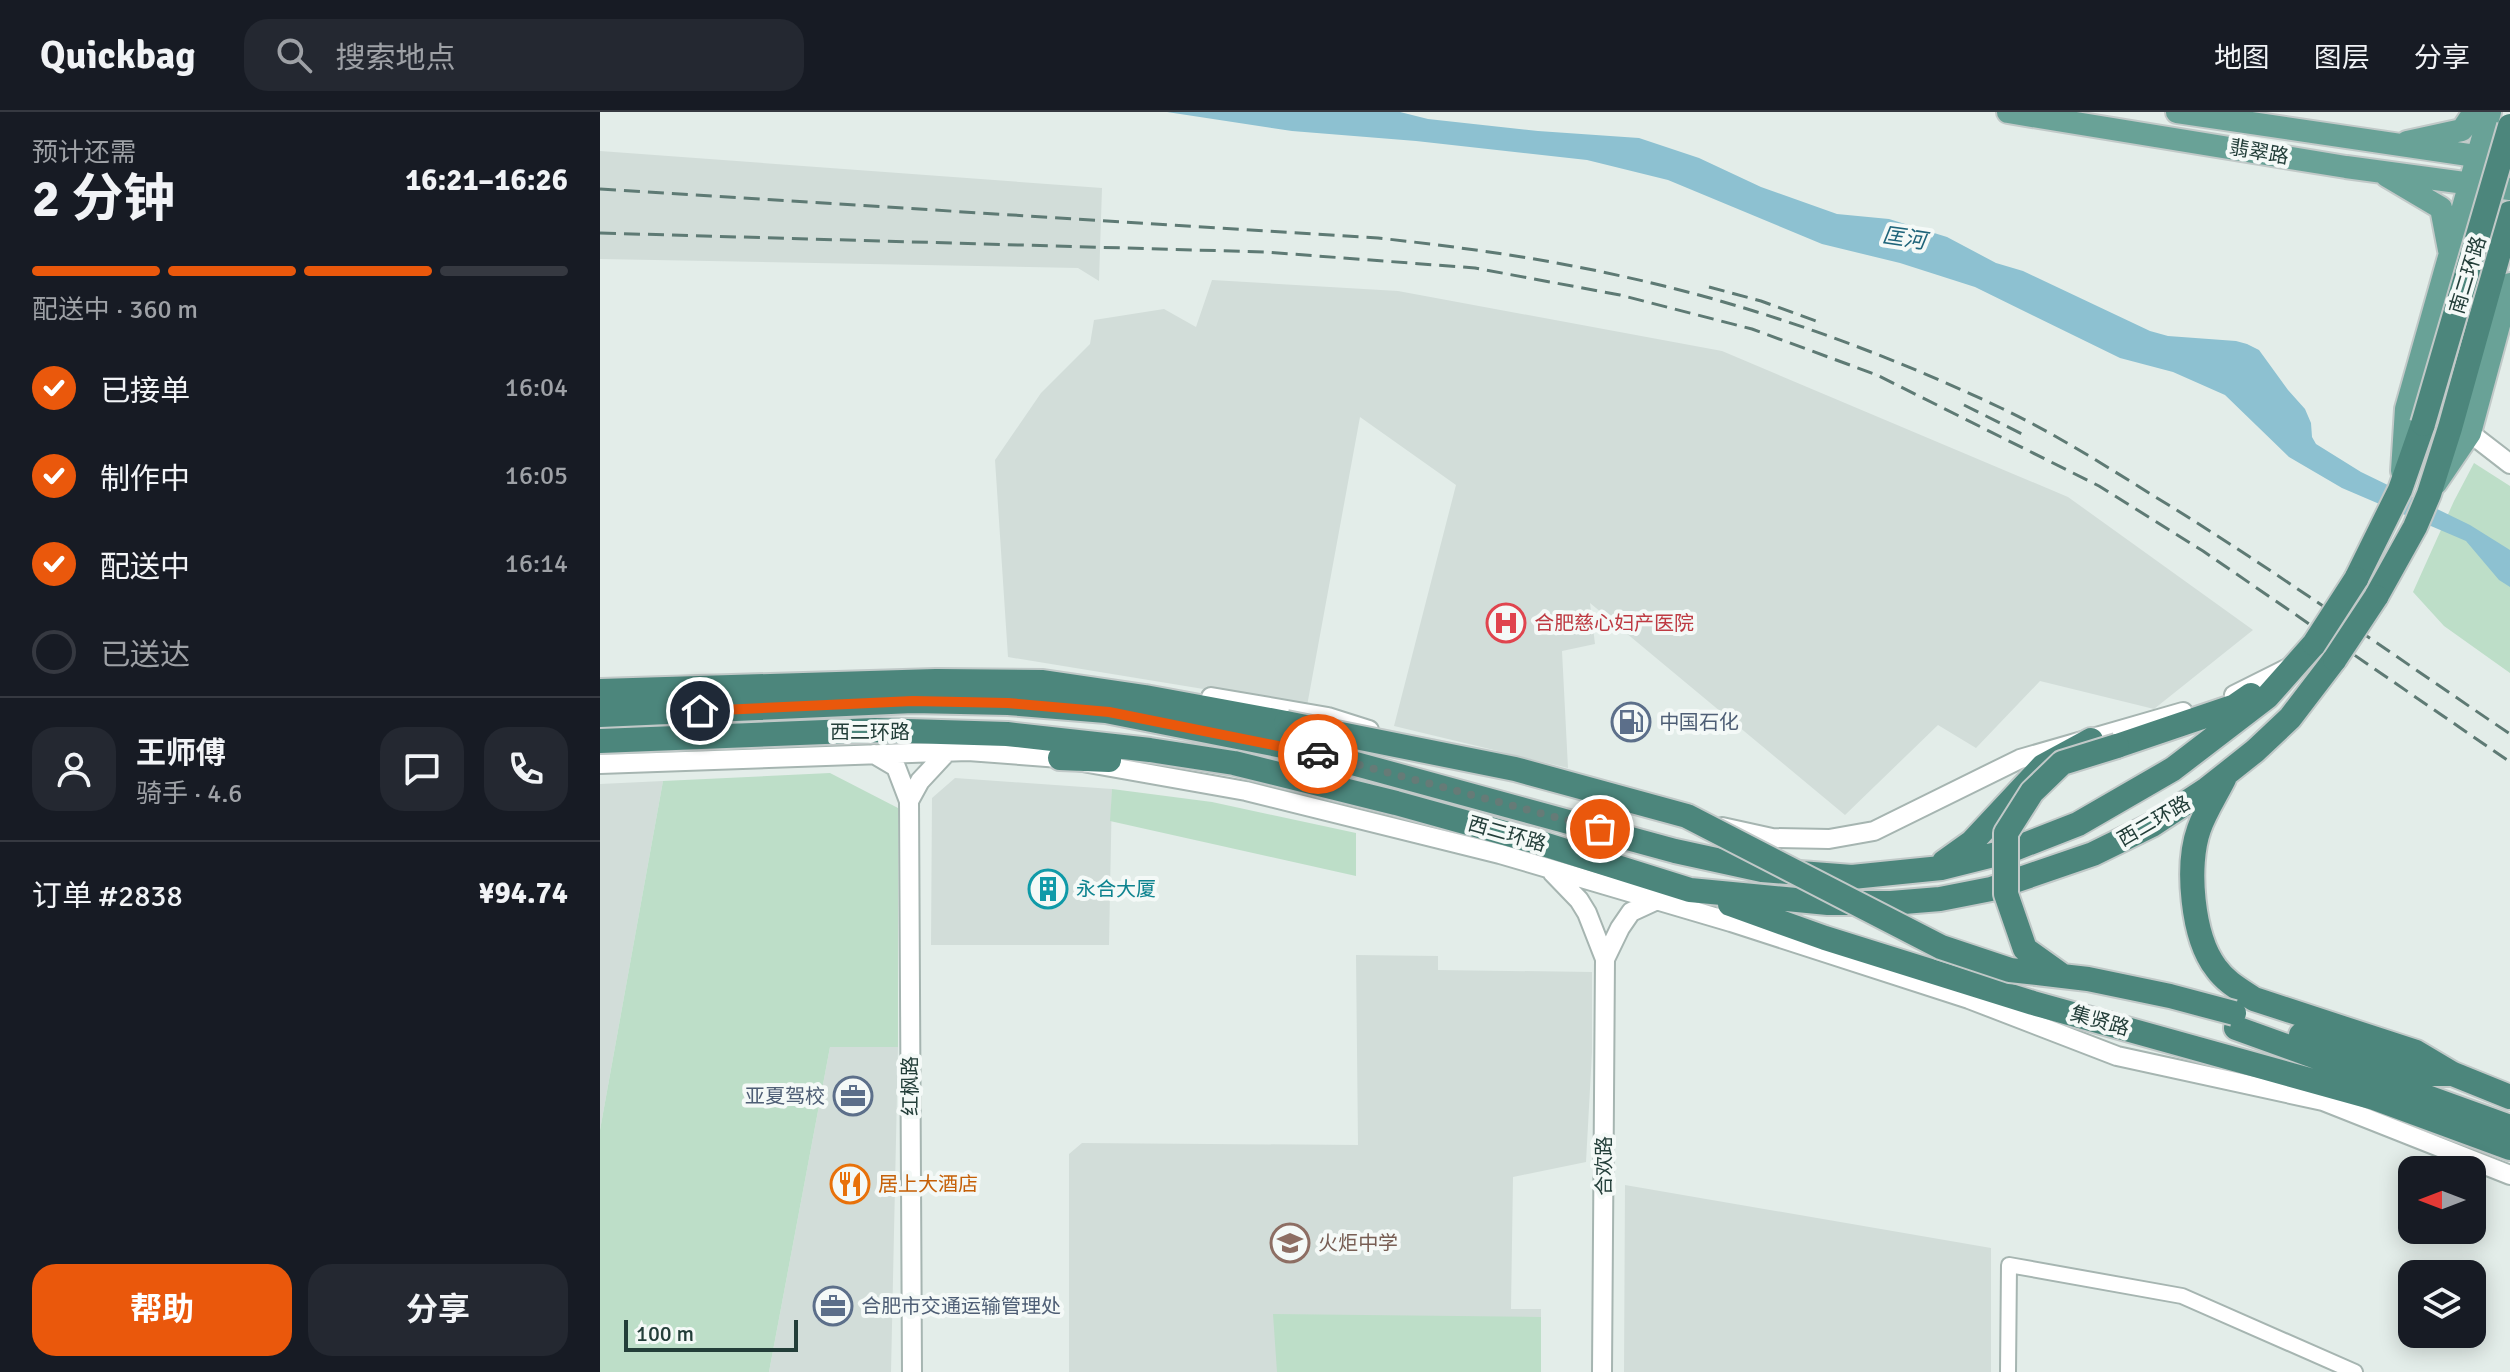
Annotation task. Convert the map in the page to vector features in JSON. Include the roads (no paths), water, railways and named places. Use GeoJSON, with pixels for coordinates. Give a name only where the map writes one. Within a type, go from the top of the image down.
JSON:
{"type":"FeatureCollection","features":[{"type":"Feature","properties":{"kind":"highway","name":"南二环路"},"geometry":{"type":"LineString","coordinates":[[2356,579],[2400,490],[2423,424],[2510,126]]}},
{"type":"Feature","properties":{"kind":"highway","name":"南二环路"},"geometry":{"type":"LineString","coordinates":[[2376,597],[2415,527],[2460,430],[2510,213]]}},
{"type":"Feature","properties":{"kind":"highway","name":"西二环路"},"geometry":{"type":"LineString","coordinates":[[600,715],[913,701],[1008,703],[1109,712],[1308,751],[1675,851],[1762,870],[1852,877],[1928,870],[2009,851],[2078,824],[2173,769],[2267,697],[2314,644],[2356,579]]}},
{"type":"Feature","properties":{"kind":"highway","name":"西二环路"},"geometry":{"type":"LineString","coordinates":[[600,741],[875,730],[1007,734],[1150,750],[1234,763],[1396,803],[1537,842],[1690,890],[1828,903],[1891,903],[1940,899],[1991,889],[2093,854],[2152,825],[2207,789],[2290,718],[2335,659],[2376,597]]}},
{"type":"Feature","properties":{"kind":"highway"},"geometry":{"type":"LineString","coordinates":[[2296,664],[2235,706],[2062,763],[2032,792],[2006,833],[2006,894],[2025,949],[2083,991],[2235,1020],[2422,1074],[2453,1074]]}},
{"type":"Feature","properties":{"kind":"highway"},"geometry":{"type":"LineString","coordinates":[[600,691],[936,681],[1043,682],[1145,697],[1515,769],[1687,816],[1941,947],[2010,970],[2088,979],[2170,996],[2510,1127]]}},
{"type":"Feature","properties":{"kind":"highway"},"geometry":{"type":"LineString","coordinates":[[1109,712],[1286,723]]}},
{"type":"Feature","properties":{"kind":"highway"},"geometry":{"type":"LineString","coordinates":[[1928,870],[1952,858],[1972,842],[2043,766],[2091,740]]}},
{"type":"Feature","properties":{"kind":"highway"},"geometry":{"type":"LineString","coordinates":[[1060,758],[1234,763]]}},
{"type":"Feature","properties":{"kind":"highway"},"geometry":{"type":"LineString","coordinates":[[2227,773],[2198,830],[2191,872],[2195,920],[2213,965],[2230,984],[2254,999],[2416,1052],[2453,1074],[2510,1097]]}},
{"type":"Feature","properties":{"kind":"highway","name":"集贤路"},"geometry":{"type":"LineString","coordinates":[[1690,890],[1825,938],[2033,1003],[2374,1098],[2510,1148]]}},
{"type":"Feature","properties":{"kind":"highway"},"geometry":{"type":"LineString","coordinates":[[1818,950],[1936,972]]}},
{"type":"Feature","properties":{"kind":"main road","name":"翡翠路"},"geometry":{"type":"LineString","coordinates":[[2008,112],[2379,172],[2510,189]]}},
{"type":"Feature","properties":{"kind":"main road"},"geometry":{"type":"LineString","coordinates":[[2394,144],[2462,130],[2474,112]]}},
{"type":"Feature","properties":{"kind":"main road"},"geometry":{"type":"LineString","coordinates":[[2400,490],[2406,409],[2490,112]]}},
{"type":"Feature","properties":{"kind":"main road","name":"翡翠路"},"geometry":{"type":"LineString","coordinates":[[2188,113],[2510,162]]}},
{"type":"Feature","properties":{"kind":"main road"},"geometry":{"type":"LineString","coordinates":[[2379,172],[2441,208],[2450,256]]}},
{"type":"Feature","properties":{"kind":"main road"},"geometry":{"type":"LineString","coordinates":[[2460,430],[2510,284]]}},
{"type":"Feature","properties":{"kind":"street"},"geometry":{"type":"LineString","coordinates":[[2460,430],[2510,464]]}},
{"type":"Feature","properties":{"kind":"street"},"geometry":{"type":"LineString","coordinates":[[1145,697],[1175,691],[1328,717],[1547,788],[1772,838],[1829,839],[1874,831],[2020,759],[2233,696],[2296,664]]}},
{"type":"Feature","properties":{"kind":"street"},"geometry":{"type":"LineString","coordinates":[[909,801],[920,781],[947,752]]}},
{"type":"Feature","properties":{"kind":"street"},"geometry":{"type":"LineString","coordinates":[[600,764],[947,752],[1060,758],[1246,791],[1500,854],[1657,900],[1969,999],[2117,1056],[2323,1101],[2510,1175]]}},
{"type":"Feature","properties":{"kind":"street"},"geometry":{"type":"LineString","coordinates":[[872,753],[896,767],[909,801]]}},
{"type":"Feature","properties":{"kind":"street","name":"红枫路"},"geometry":{"type":"LineString","coordinates":[[909,801],[912,1372]]}},
{"type":"Feature","properties":{"kind":"street"},"geometry":{"type":"LineString","coordinates":[[1550,870],[1579,900],[1605,959]]}},
{"type":"Feature","properties":{"kind":"street"},"geometry":{"type":"LineString","coordinates":[[1605,959],[1631,912],[1657,900]]}},
{"type":"Feature","properties":{"kind":"street","name":"合欢路"},"geometry":{"type":"LineString","coordinates":[[1602,1372],[1605,959]]}},
{"type":"Feature","properties":{"kind":"street"},"geometry":{"type":"LineString","coordinates":[[2008,1372],[2009,1265],[2182,1296],[2355,1372]]}},
{"type":"Feature","properties":{"kind":"water","name":"匡河"},"geometry":{"type":"Polygon","coordinates":[[[1167,112],[1400,112],[1428,119],[1538,131],[1639,138],[1699,158],[1761,187],[1837,214],[1889,219],[1947,237],[1996,263],[2023,271],[2150,331],[2168,336],[2236,341],[2259,350],[2305,409],[2316,444],[2361,472],[2470,525],[2510,550],[2510,587],[2499,580],[2466,541],[2342,488],[2289,457],[2225,395],[2173,372],[2120,358],[1975,287],[1900,263],[1822,244],[1668,180],[1587,160],[1292,131],[1167,112]]]}},
{"type":"Feature","properties":{"kind":"railway"},"geometry":{"type":"LineString","coordinates":[[600,189],[1378,238],[1561,264],[1718,300],[1815,331],[1909,367],[2039,427],[2240,551],[2510,734]]}},
{"type":"Feature","properties":{"kind":"railway"},"geometry":{"type":"LineString","coordinates":[[600,233],[1265,252],[1475,268],[1620,295],[1752,329],[1877,375],[2099,486],[2203,551],[2510,762]]}},
{"type":"Feature","properties":{"kind":"railway"},"geometry":{"type":"LineString","coordinates":[[1709,287],[1761,301],[1816,321]]}},
{"type":"Feature","properties":{"kind":"railway"},"geometry":{"type":"LineString","coordinates":[[1964,405],[2028,437]]}},
{"type":"Feature","properties":{"kind":"place","name":"合肥慈心妇产医院"},"geometry":{"type":"Point","coordinates":[1506,623]}},
{"type":"Feature","properties":{"kind":"place","name":"中国石化"},"geometry":{"type":"Point","coordinates":[1631,722]}},
{"type":"Feature","properties":{"kind":"place","name":"永合大厦"},"geometry":{"type":"Point","coordinates":[1048,889]}},
{"type":"Feature","properties":{"kind":"place","name":"亚夏驾校"},"geometry":{"type":"Point","coordinates":[853,1096]}},
{"type":"Feature","properties":{"kind":"place","name":"居上大酒店"},"geometry":{"type":"Point","coordinates":[850,1184]}},
{"type":"Feature","properties":{"kind":"place","name":"火炬中学"},"geometry":{"type":"Point","coordinates":[1290,1243]}},
{"type":"Feature","properties":{"kind":"place","name":"合肥市交通运输管理处"},"geometry":{"type":"Point","coordinates":[833,1306]}}]}
